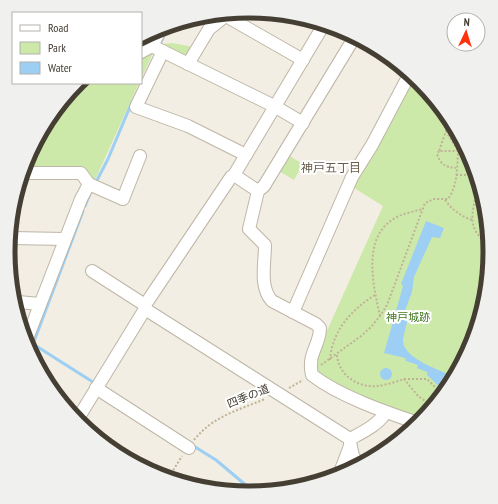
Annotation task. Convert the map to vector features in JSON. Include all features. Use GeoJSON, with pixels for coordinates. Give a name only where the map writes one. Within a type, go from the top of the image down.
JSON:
{"type":"FeatureCollection","features":[{"type":"Feature","properties":{"kind":"street"},"geometry":{"type":"LineString","coordinates":[[231,19],[303,60]]}},
{"type":"Feature","properties":{"kind":"street"},"geometry":{"type":"LineString","coordinates":[[188,64],[209,29],[220,20]]}},
{"type":"Feature","properties":{"kind":"street"},"geometry":{"type":"LineString","coordinates":[[81,414],[145,307],[231,177],[234,175],[321,29]]}},
{"type":"Feature","properties":{"kind":"street"},"geometry":{"type":"LineString","coordinates":[[160,36],[157,49],[136,107],[188,126],[246,155]]}},
{"type":"Feature","properties":{"kind":"street"},"geometry":{"type":"LineString","coordinates":[[352,42],[264,186],[258,191],[249,229],[265,245],[265,288],[268,296],[272,301],[316,324],[320,328],[320,333],[310,360],[312,375],[322,383],[386,412],[411,420]]}},
{"type":"Feature","properties":{"kind":"street"},"geometry":{"type":"LineString","coordinates":[[142,52],[157,49],[274,106],[303,123]]}},
{"type":"Feature","properties":{"kind":"street"},"geometry":{"type":"LineString","coordinates":[[293,312],[352,177],[372,145],[407,80]]}},
{"type":"Feature","properties":{"kind":"street"},"geometry":{"type":"LineString","coordinates":[[29,173],[81,173],[94,186],[123,199],[140,156]]}},
{"type":"Feature","properties":{"kind":"street"},"geometry":{"type":"LineString","coordinates":[[234,175],[258,191]]}},
{"type":"Feature","properties":{"kind":"street"},"geometry":{"type":"LineString","coordinates":[[29,333],[81,199],[94,186]]}},
{"type":"Feature","properties":{"kind":"street"},"geometry":{"type":"LineString","coordinates":[[16,238],[65,239]]}},
{"type":"Feature","properties":{"kind":"street"},"geometry":{"type":"LineString","coordinates":[[92,271],[350,443],[353,456],[356,460]]}},
{"type":"Feature","properties":{"kind":"street"},"geometry":{"type":"LineString","coordinates":[[20,302],[40,304]]}},
{"type":"Feature","properties":{"kind":"street"},"geometry":{"type":"LineString","coordinates":[[98,385],[192,443]]}},
{"type":"Feature","properties":{"kind":"street"},"geometry":{"type":"LineString","coordinates":[[342,467],[350,443],[382,418],[386,412]]}},
{"type":"Feature","properties":{"kind":"path"},"geometry":{"type":"LineString","coordinates":[[446,125],[446,131],[439,151],[436,154],[440,163],[447,167],[457,168]]}},
{"type":"Feature","properties":{"kind":"path"},"geometry":{"type":"LineString","coordinates":[[446,131],[461,154]]}},
{"type":"Feature","properties":{"kind":"path"},"geometry":{"type":"LineString","coordinates":[[439,151],[458,151]]}},
{"type":"Feature","properties":{"kind":"path"},"geometry":{"type":"LineString","coordinates":[[380,316],[372,278],[373,248],[384,226],[397,217],[423,209],[428,200],[448,199],[456,185],[458,151]]}},
{"type":"Feature","properties":{"kind":"path"},"geometry":{"type":"LineString","coordinates":[[456,176],[470,175]]}},
{"type":"Feature","properties":{"kind":"path"},"geometry":{"type":"LineString","coordinates":[[476,195],[472,220],[474,229],[482,240]]}},
{"type":"Feature","properties":{"kind":"path"},"geometry":{"type":"LineString","coordinates":[[445,199],[455,211],[464,218],[472,220]]}},
{"type":"Feature","properties":{"kind":"path","name":"四季の道"},"geometry":{"type":"LineString","coordinates":[[172,473],[192,443],[220,417],[277,394],[312,375],[316,368],[338,355],[371,327],[387,305],[423,209]]}},
{"type":"Feature","properties":{"kind":"path"},"geometry":{"type":"LineString","coordinates":[[330,360],[331,347],[345,320],[361,304],[375,295]]}},
{"type":"Feature","properties":{"kind":"path"},"geometry":{"type":"LineString","coordinates":[[338,355],[338,364],[342,370],[348,377],[361,384],[377,386],[404,379],[427,379],[438,390]]}},
{"type":"Feature","properties":{"kind":"path"},"geometry":{"type":"LineString","coordinates":[[404,379],[418,396],[428,403]]}},
{"type":"Feature","properties":{"kind":"green space"},"geometry":{"type":"Polygon","coordinates":[[[172,43],[194,47],[190,54],[182,56],[164,44],[172,43]]]}},
{"type":"Feature","properties":{"kind":"green space"},"geometry":{"type":"Polygon","coordinates":[[[151,52],[153,53],[142,77],[142,56],[151,52]]]}},
{"type":"Feature","properties":{"kind":"green space","name":"神戸城跡"},"geometry":{"type":"Polygon","coordinates":[[[408,81],[425,98],[444,122],[465,162],[479,206],[483,252],[479,298],[465,342],[444,382],[425,406],[413,418],[323,381],[312,364],[383,206],[351,186],[408,81]]]}},
{"type":"Feature","properties":{"kind":"green space"},"geometry":{"type":"Polygon","coordinates":[[[87,84],[139,84],[95,180],[85,169],[31,168],[46,135],[54,122],[73,98],[87,84]]]}},
{"type":"Feature","properties":{"kind":"green space"},"geometry":{"type":"Polygon","coordinates":[[[288,155],[303,164],[294,180],[279,171],[288,155]]]}},
{"type":"Feature","properties":{"kind":"water"},"geometry":{"type":"Polygon","coordinates":[[[426,221],[444,228],[440,238],[432,237],[414,277],[412,292],[404,313],[409,316],[403,340],[404,346],[414,357],[449,374],[440,387],[427,375],[427,372],[417,368],[418,365],[406,361],[405,358],[384,353],[403,286],[401,284],[426,221]]]}},
{"type":"Feature","properties":{"kind":"water"},"geometry":{"type":"Polygon","coordinates":[[[384,368],[388,368],[392,374],[388,380],[384,380],[380,376],[380,372],[384,368]]]}},
{"type":"Feature","properties":{"kind":"waterway"},"geometry":{"type":"LineString","coordinates":[[201,23],[206,22]]}},
{"type":"Feature","properties":{"kind":"waterway"},"geometry":{"type":"LineString","coordinates":[[159,46],[165,34]]}},
{"type":"Feature","properties":{"kind":"waterway"},"geometry":{"type":"LineString","coordinates":[[95,184],[108,159],[132,102]]}},
{"type":"Feature","properties":{"kind":"waterway"},"geometry":{"type":"LineString","coordinates":[[85,206],[90,194]]}},
{"type":"Feature","properties":{"kind":"waterway"},"geometry":{"type":"LineString","coordinates":[[33,343],[83,211]]}},
{"type":"Feature","properties":{"kind":"waterway"},"geometry":{"type":"LineString","coordinates":[[34,345],[96,384]]}},
{"type":"Feature","properties":{"kind":"waterway"},"geometry":{"type":"LineString","coordinates":[[192,445],[216,460],[247,486]]}},
{"type":"Feature","properties":{"kind":"district","name":"神戸五丁目"},"geometry":{"type":"Point","coordinates":[331,168]}}]}
